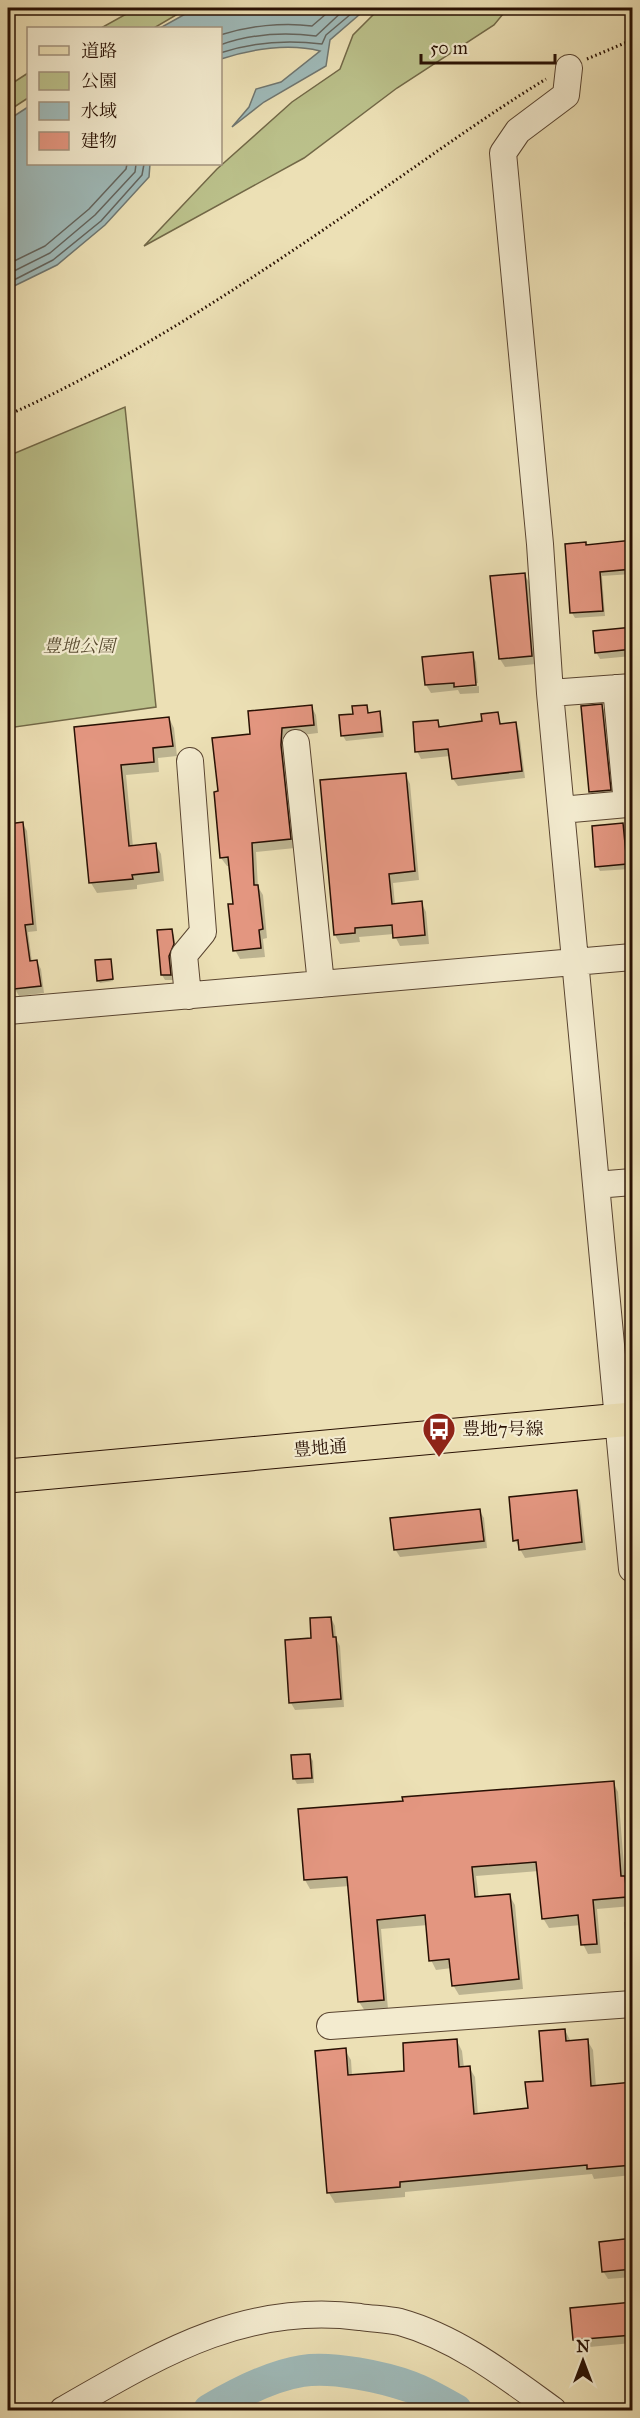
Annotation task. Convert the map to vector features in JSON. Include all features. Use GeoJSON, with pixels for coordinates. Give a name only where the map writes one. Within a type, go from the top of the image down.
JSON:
{"type":"FeatureCollection","features":[{"type":"Feature","properties":{"kind":"main road","name":"豊地通"},"geometry":{"type":"LineString","coordinates":[[8,1476],[626,1420]]}},
{"type":"Feature","properties":{"kind":"street"},"geometry":{"type":"LineString","coordinates":[[569,68],[566,95],[518,131],[503,153],[596,1185],[626,1420],[633,1569]]}},
{"type":"Feature","properties":{"kind":"street"},"geometry":{"type":"LineString","coordinates":[[550,693],[625,688],[627,804],[561,810]]}},
{"type":"Feature","properties":{"kind":"street"},"geometry":{"type":"LineString","coordinates":[[296,743],[321,984]]}},
{"type":"Feature","properties":{"kind":"street"},"geometry":{"type":"LineString","coordinates":[[188,996],[184,955],[203,932],[190,761]]}},
{"type":"Feature","properties":{"kind":"street"},"geometry":{"type":"LineString","coordinates":[[8,1011],[633,957]]}},
{"type":"Feature","properties":{"kind":"street"},"geometry":{"type":"LineString","coordinates":[[596,1185],[633,1182]]}},
{"type":"Feature","properties":{"kind":"street"},"geometry":{"type":"LineString","coordinates":[[330,2026],[633,2004]]}},
{"type":"Feature","properties":{"kind":"street"},"geometry":{"type":"LineString","coordinates":[[63,2410],[147,2362],[234,2326],[279,2316],[316,2313],[399,2322],[432,2335],[488,2364],[553,2410]]}},
{"type":"Feature","properties":{"kind":"path"},"geometry":{"type":"LineString","coordinates":[[8,415],[40,400],[208,306],[351,211],[481,120],[545,80],[633,40]]}},
{"type":"Feature","properties":{"kind":"green space"},"geometry":{"type":"Polygon","coordinates":[[[137,8],[188,8],[156,27],[103,27],[137,8]]]}},
{"type":"Feature","properties":{"kind":"green space"},"geometry":{"type":"Polygon","coordinates":[[[380,8],[508,8],[494,25],[397,88],[304,158],[144,246],[217,169],[292,102],[340,69],[353,35],[380,8]]]}},
{"type":"Feature","properties":{"kind":"green space"},"geometry":{"type":"Polygon","coordinates":[[[27,74],[27,99],[8,111],[8,86],[27,74]]]}},
{"type":"Feature","properties":{"kind":"green space","name":"豊地公園"},"geometry":{"type":"Polygon","coordinates":[[[125,407],[156,707],[8,728],[8,456],[125,407]]]}},
{"type":"Feature","properties":{"kind":"water"},"geometry":{"type":"Polygon","coordinates":[[[196,8],[367,8],[330,40],[326,66],[264,102],[232,127],[249,107],[256,89],[281,82],[320,51],[296,47],[270,48],[222,59],[222,27],[162,27],[196,8]]]}},
{"type":"Feature","properties":{"kind":"water"},"geometry":{"type":"Polygon","coordinates":[[[27,108],[27,165],[150,165],[149,177],[105,225],[57,265],[8,289],[8,120],[27,108]]]}},
{"type":"Feature","properties":{"kind":"building"},"geometry":{"type":"Polygon","coordinates":[[[633,540],[633,569],[600,572],[603,611],[570,613],[565,544],[586,542],[586,545],[633,540]]]}},
{"type":"Feature","properties":{"kind":"building"},"geometry":{"type":"Polygon","coordinates":[[[525,573],[532,656],[499,659],[490,576],[525,573]]]}},
{"type":"Feature","properties":{"kind":"building"},"geometry":{"type":"Polygon","coordinates":[[[633,627],[633,649],[595,653],[593,631],[633,627]]]}},
{"type":"Feature","properties":{"kind":"building"},"geometry":{"type":"Polygon","coordinates":[[[473,652],[476,685],[454,687],[454,683],[425,685],[422,657],[473,652]]]}},
{"type":"Feature","properties":{"kind":"building"},"geometry":{"type":"Polygon","coordinates":[[[602,704],[611,790],[589,792],[581,706],[602,704]]]}},
{"type":"Feature","properties":{"kind":"building"},"geometry":{"type":"Polygon","coordinates":[[[312,705],[314,725],[282,728],[281,745],[291,839],[252,843],[254,885],[258,885],[263,929],[259,930],[261,948],[233,951],[228,904],[233,904],[228,857],[220,858],[214,792],[218,791],[212,738],[250,734],[248,711],[312,705]]]}},
{"type":"Feature","properties":{"kind":"building"},"geometry":{"type":"Polygon","coordinates":[[[367,705],[368,713],[380,711],[382,732],[341,736],[339,715],[353,714],[352,706],[367,705]]]}},
{"type":"Feature","properties":{"kind":"building"},"geometry":{"type":"Polygon","coordinates":[[[498,712],[500,724],[516,722],[522,771],[452,779],[448,749],[415,752],[413,722],[438,720],[439,727],[482,721],[481,714],[498,712]]]}},
{"type":"Feature","properties":{"kind":"building"},"geometry":{"type":"Polygon","coordinates":[[[169,717],[173,746],[153,748],[154,762],[121,765],[129,846],[156,843],[159,872],[132,875],[133,879],[89,883],[74,727],[169,717]]]}},
{"type":"Feature","properties":{"kind":"building"},"geometry":{"type":"Polygon","coordinates":[[[406,773],[415,871],[389,874],[392,904],[422,901],[425,935],[393,938],[392,925],[355,928],[355,933],[334,935],[320,780],[406,773]]]}},
{"type":"Feature","properties":{"kind":"building"},"geometry":{"type":"Polygon","coordinates":[[[23,822],[33,924],[25,925],[30,961],[37,960],[41,986],[14,989],[8,945],[8,824],[23,822]]]}},
{"type":"Feature","properties":{"kind":"building"},"geometry":{"type":"Polygon","coordinates":[[[623,823],[627,864],[595,867],[592,826],[623,823]]]}},
{"type":"Feature","properties":{"kind":"building"},"geometry":{"type":"Polygon","coordinates":[[[172,929],[174,944],[169,956],[171,975],[161,975],[157,930],[172,929]]]}},
{"type":"Feature","properties":{"kind":"building"},"geometry":{"type":"Polygon","coordinates":[[[111,959],[113,979],[97,981],[95,960],[111,959]]]}},
{"type":"Feature","properties":{"kind":"building"},"geometry":{"type":"Polygon","coordinates":[[[577,1490],[582,1542],[519,1550],[518,1540],[513,1541],[509,1497],[577,1490]]]}},
{"type":"Feature","properties":{"kind":"building"},"geometry":{"type":"Polygon","coordinates":[[[480,1509],[484,1541],[394,1550],[390,1518],[480,1509]]]}},
{"type":"Feature","properties":{"kind":"building"},"geometry":{"type":"Polygon","coordinates":[[[331,1617],[333,1637],[336,1637],[341,1699],[289,1703],[285,1640],[311,1638],[310,1618],[331,1617]]]}},
{"type":"Feature","properties":{"kind":"building"},"geometry":{"type":"Polygon","coordinates":[[[310,1754],[312,1778],[293,1779],[291,1755],[310,1754]]]}},
{"type":"Feature","properties":{"kind":"building"},"geometry":{"type":"Polygon","coordinates":[[[614,1781],[621,1876],[625,1876],[627,1897],[593,1900],[597,1944],[581,1945],[578,1915],[542,1919],[536,1862],[472,1867],[475,1897],[510,1894],[519,1979],[452,1986],[449,1959],[429,1961],[425,1915],[377,1920],[384,2000],[358,2002],[347,1877],[304,1880],[298,1809],[403,1801],[402,1797],[614,1781]]]}},
{"type":"Feature","properties":{"kind":"building"},"geometry":{"type":"Polygon","coordinates":[[[565,2029],[566,2041],[588,2039],[591,2086],[633,2082],[633,2165],[587,2169],[587,2165],[400,2182],[400,2187],[327,2193],[315,2051],[346,2048],[348,2075],[404,2071],[403,2043],[457,2039],[459,2067],[470,2066],[474,2114],[528,2108],[525,2082],[543,2081],[539,2031],[565,2029]]]}},
{"type":"Feature","properties":{"kind":"building"},"geometry":{"type":"Polygon","coordinates":[[[633,2238],[633,2269],[602,2272],[599,2242],[633,2238]]]}},
{"type":"Feature","properties":{"kind":"building"},"geometry":{"type":"Polygon","coordinates":[[[633,2302],[633,2335],[573,2340],[570,2308],[633,2302]]]}},
{"type":"Feature","properties":{"kind":"waterway"},"geometry":{"type":"LineString","coordinates":[[209,2410],[266,2381],[290,2373],[314,2370],[357,2373],[400,2383],[423,2392],[456,2410]]}},
{"type":"Feature","properties":{"kind":"place","name":"豊地7号線"},"geometry":{"type":"Point","coordinates":[439,1458]}}]}
